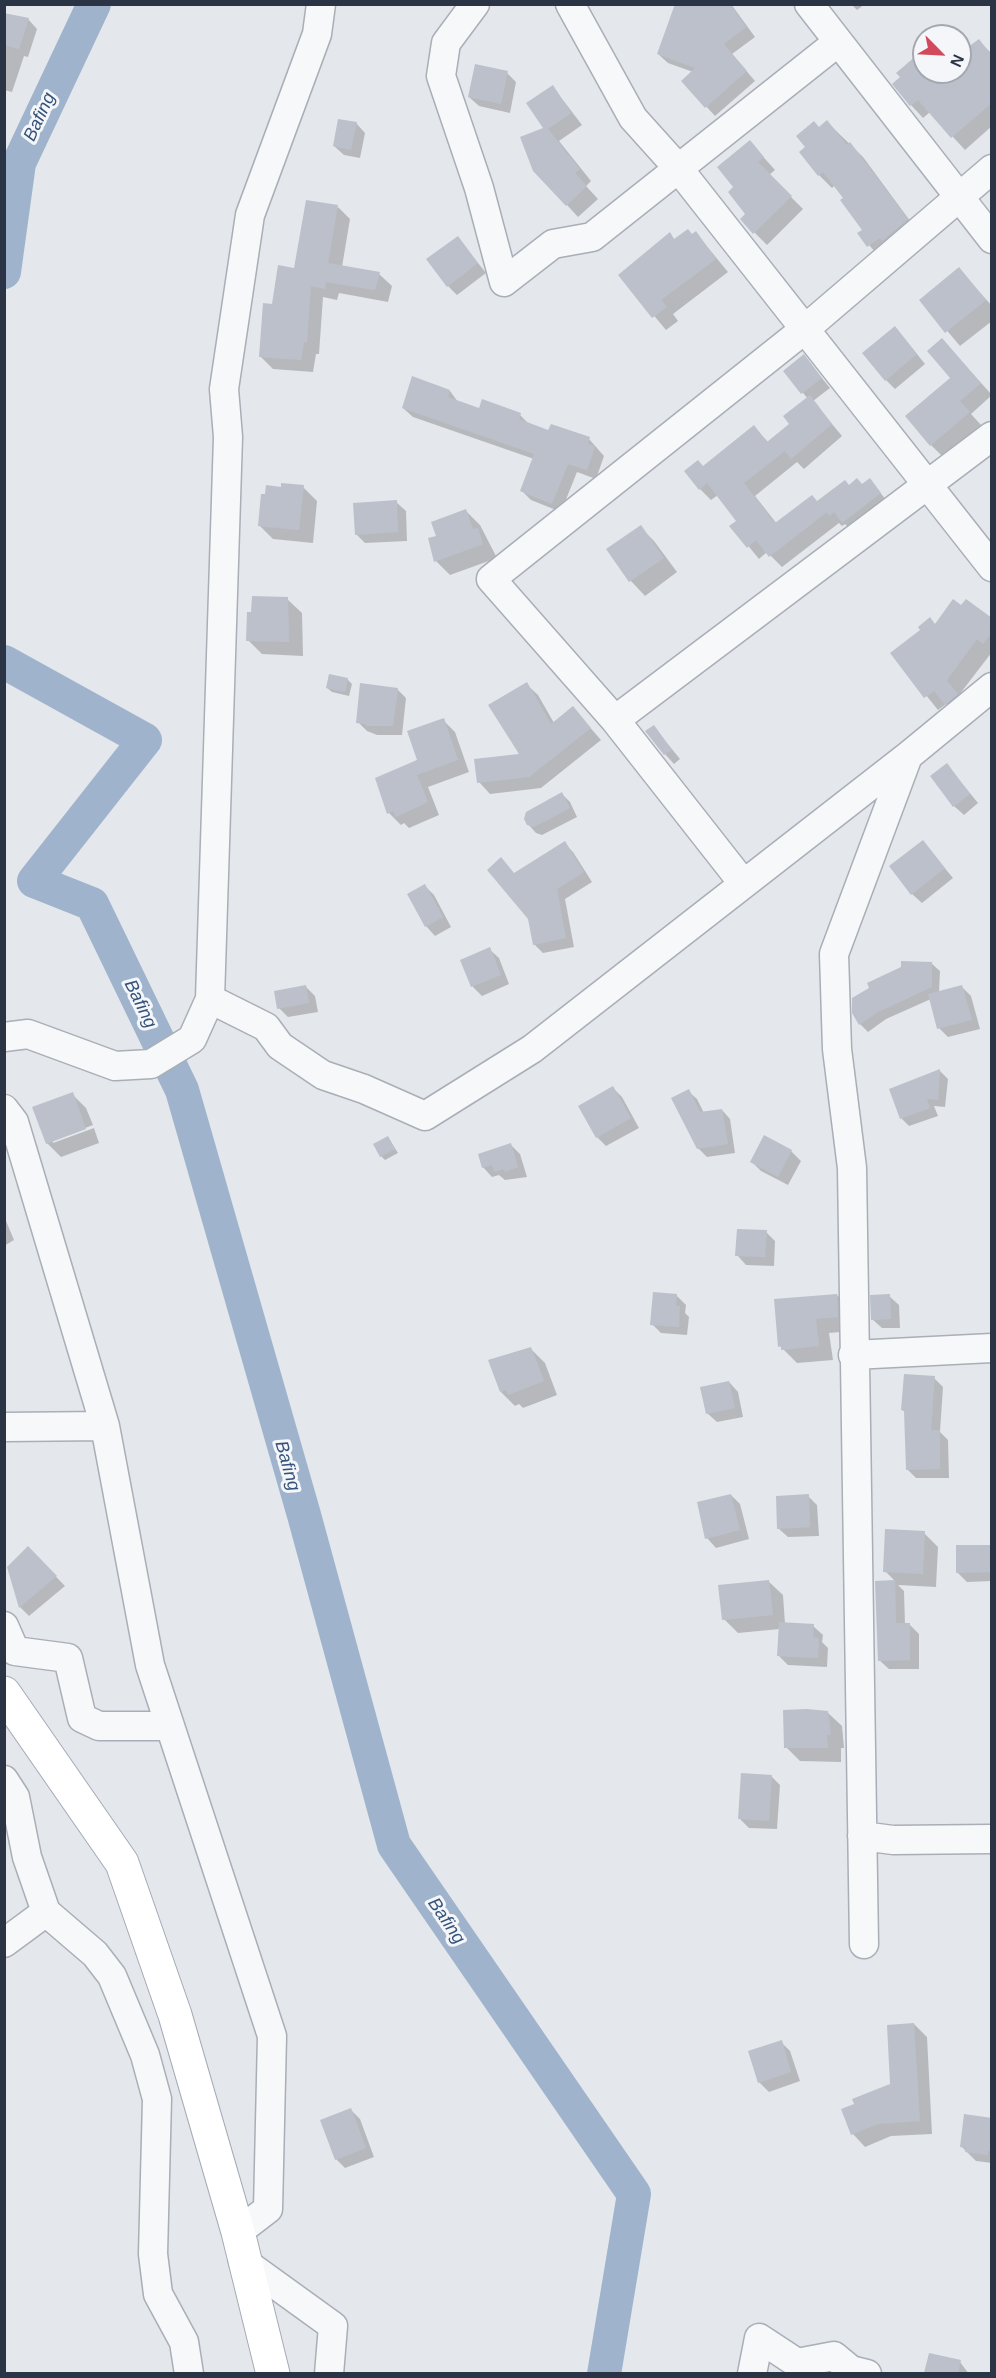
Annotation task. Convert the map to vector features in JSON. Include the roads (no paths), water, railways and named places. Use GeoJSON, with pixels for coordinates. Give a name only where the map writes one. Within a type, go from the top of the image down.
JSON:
{"type":"FeatureCollection","features":[{"type":"Feature","properties":{"kind":"main road"},"geometry":{"type":"LineString","coordinates":[[4,1693],[122,1863],[176,2015],[241,2246],[273,2373]]}},
{"type":"Feature","properties":{"kind":"street"},"geometry":{"type":"LineString","coordinates":[[4,1037],[28,1034],[115,1066],[163,1057],[192,1039],[210,999],[228,437],[224,389],[250,215],[317,34],[321,4]]}},
{"type":"Feature","properties":{"kind":"street"},"geometry":{"type":"LineString","coordinates":[[475,4],[446,43],[441,76],[479,188],[504,282],[554,244],[592,237],[838,42]]}},
{"type":"Feature","properties":{"kind":"street"},"geometry":{"type":"LineString","coordinates":[[570,4],[633,118],[678,168],[992,567]]}},
{"type":"Feature","properties":{"kind":"street"},"geometry":{"type":"LineString","coordinates":[[809,4],[992,239]]}},
{"type":"Feature","properties":{"kind":"street"},"geometry":{"type":"LineString","coordinates":[[743,884],[615,720],[491,579],[805,329],[992,169]]}},
{"type":"Feature","properties":{"kind":"street"},"geometry":{"type":"LineString","coordinates":[[615,720],[926,483],[992,436]]}},
{"type":"Feature","properties":{"kind":"street"},"geometry":{"type":"LineString","coordinates":[[210,999],[266,1027],[280,1046],[323,1075],[364,1089],[424,1116],[532,1049],[908,756],[992,687]]}},
{"type":"Feature","properties":{"kind":"street"},"geometry":{"type":"LineString","coordinates":[[864,1944],[853,1355],[852,1168],[837,1049],[834,954],[908,756]]}},
{"type":"Feature","properties":{"kind":"street"},"geometry":{"type":"LineString","coordinates":[[4,1109],[14,1122],[105,1426],[150,1665],[272,2036],[268,2209],[241,2246],[333,2326],[329,2373]]}},
{"type":"Feature","properties":{"kind":"street"},"geometry":{"type":"LineString","coordinates":[[853,1355],[992,1348]]}},
{"type":"Feature","properties":{"kind":"street"},"geometry":{"type":"LineString","coordinates":[[4,1428],[105,1426]]}},
{"type":"Feature","properties":{"kind":"street"},"geometry":{"type":"LineString","coordinates":[[4,1626],[15,1651],[68,1658],[82,1718],[99,1726],[170,1726]]}},
{"type":"Feature","properties":{"kind":"street"},"geometry":{"type":"LineString","coordinates":[[4,1780],[15,1797],[27,1857],[46,1912],[94,1954],[112,1976],[145,2055],[157,2099],[153,2254],[158,2294],[184,2342],[189,2373]]}},
{"type":"Feature","properties":{"kind":"street"},"geometry":{"type":"LineString","coordinates":[[862,1836],[893,1840],[992,1839]]}},
{"type":"Feature","properties":{"kind":"street"},"geometry":{"type":"LineString","coordinates":[[4,1943],[46,1912]]}},
{"type":"Feature","properties":{"kind":"street"},"geometry":{"type":"LineString","coordinates":[[752,2373],[759,2338],[797,2363],[834,2356],[851,2370],[867,2373]]}},
{"type":"Feature","properties":{"kind":"waterway","name":"Bafing"},"geometry":{"type":"LineString","coordinates":[[4,272],[19,163],[94,4]]}},
{"type":"Feature","properties":{"kind":"waterway","name":"Bafing"},"geometry":{"type":"LineString","coordinates":[[4,662],[145,740],[34,881],[92,904],[182,1090],[304,1515],[394,1845],[634,2194],[604,2374]]}}]}
